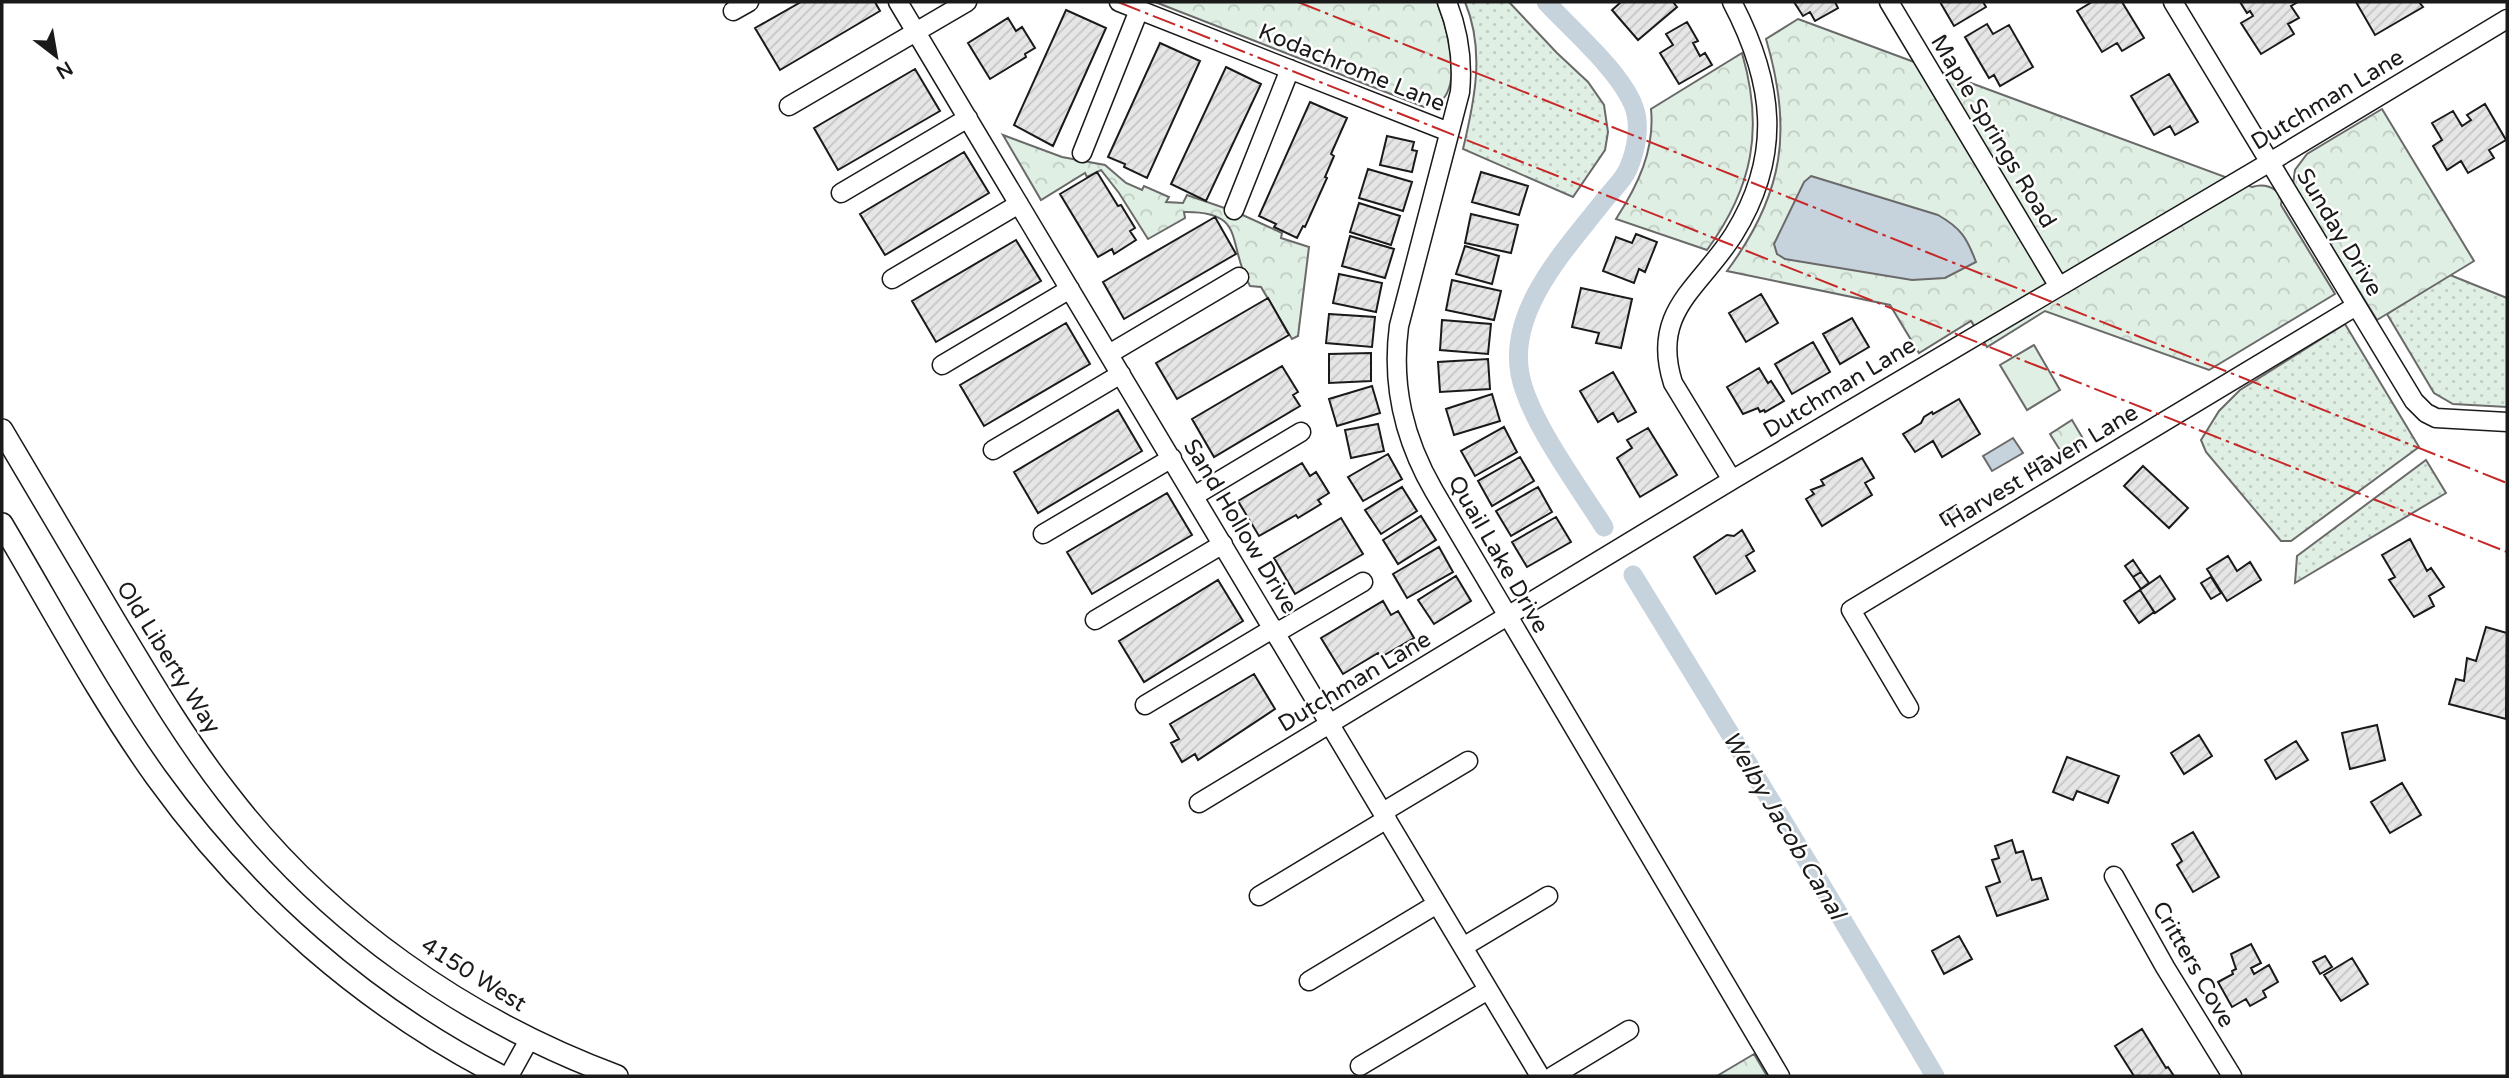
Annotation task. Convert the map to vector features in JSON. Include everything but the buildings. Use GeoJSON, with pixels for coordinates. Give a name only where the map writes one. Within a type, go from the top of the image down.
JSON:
{"type":"FeatureCollection","features":[{"type":"Feature","properties":{"kind":"street"},"geometry":{"type":"LineString","coordinates":[[733,12],[749,2]]}},
{"type":"Feature","properties":{"kind":"street","name":"Sand Hollow Drive"},"geometry":{"type":"LineString","coordinates":[[898,2],[1540,1076]]}},
{"type":"Feature","properties":{"kind":"street"},"geometry":{"type":"LineString","coordinates":[[789,106],[967,2]]}},
{"type":"Feature","properties":{"kind":"street","name":"Kodachrome Lane"},"geometry":{"type":"LineString","coordinates":[[1119,2],[1449,132]]}},
{"type":"Feature","properties":{"kind":"street","name":"Quail Lake Drive"},"geometry":{"type":"LineString","coordinates":[[1447,2],[1459,39],[1460,92],[1399,326],[1395,363],[1405,428],[1422,471],[1780,1076]]}},
{"type":"Feature","properties":{"kind":"street"},"geometry":{"type":"LineString","coordinates":[[1732,2],[1753,45],[1766,92],[1768,130],[1764,163],[1734,234],[1684,297],[1671,321],[1666,346],[1673,383],[1732,480]]}},
{"type":"Feature","properties":{"kind":"street","name":"Maple Springs Road"},"geometry":{"type":"LineString","coordinates":[[1889,2],[2058,285]]}},
{"type":"Feature","properties":{"kind":"street","name":"Sunday Drive"},"geometry":{"type":"LineString","coordinates":[[2173,2],[2404,387],[2426,413],[2446,420],[2507,422]]}},
{"type":"Feature","properties":{"kind":"street"},"geometry":{"type":"LineString","coordinates":[[1082,153],[1139,10]]}},
{"type":"Feature","properties":{"kind":"street","name":"Dutchman Lane"},"geometry":{"type":"LineString","coordinates":[[1199,803],[1732,480],[2507,19]]}},
{"type":"Feature","properties":{"kind":"street"},"geometry":{"type":"LineString","coordinates":[[1234,210],[1290,69]]}},
{"type":"Feature","properties":{"kind":"street"},"geometry":{"type":"LineString","coordinates":[[841,193],[968,118]]}},
{"type":"Feature","properties":{"kind":"street"},"geometry":{"type":"LineString","coordinates":[[892,279],[1019,204]]}},
{"type":"Feature","properties":{"kind":"street"},"geometry":{"type":"LineString","coordinates":[[1109,354],[1239,277]]}},
{"type":"Feature","properties":{"kind":"street"},"geometry":{"type":"LineString","coordinates":[[943,365],[1070,289]]}},
{"type":"Feature","properties":{"kind":"street","name":"Harvest Haven Lane"},"geometry":{"type":"LineString","coordinates":[[1909,708],[1851,610],[2356,306]]}},
{"type":"Feature","properties":{"kind":"street"},"geometry":{"type":"LineString","coordinates":[[993,450],[1121,374]]}},
{"type":"Feature","properties":{"kind":"street","name":"Old Liberty Way"},"geometry":{"type":"LineString","coordinates":[[2,430],[150,682],[198,755],[257,830],[318,892]]}},
{"type":"Feature","properties":{"kind":"street"},"geometry":{"type":"LineString","coordinates":[[1194,496],[1301,432]]}},
{"type":"Feature","properties":{"kind":"street"},"geometry":{"type":"LineString","coordinates":[[1043,534],[1172,458]]}},
{"type":"Feature","properties":{"kind":"street"},"geometry":{"type":"LineString","coordinates":[[2,524],[127,733],[156,776],[217,854],[248,888],[345,976],[451,1049],[501,1076]]}},
{"type":"Feature","properties":{"kind":"street"},"geometry":{"type":"LineString","coordinates":[[1095,620],[1223,544]]}},
{"type":"Feature","properties":{"kind":"street"},"geometry":{"type":"LineString","coordinates":[[1145,705],[1363,582]]}},
{"type":"Feature","properties":{"kind":"street"},"geometry":{"type":"LineString","coordinates":[[1259,896],[1468,761]]}},
{"type":"Feature","properties":{"kind":"street","name":"Critters Cove"},"geometry":{"type":"LineString","coordinates":[[2114,876],[2165,967],[2232,1076]]}},
{"type":"Feature","properties":{"kind":"street","name":"4150 West"},"geometry":{"type":"LineString","coordinates":[[318,892],[424,977],[501,1024],[617,1076]]}},
{"type":"Feature","properties":{"kind":"street"},"geometry":{"type":"LineString","coordinates":[[1463,947],[1548,896]]}},
{"type":"Feature","properties":{"kind":"street"},"geometry":{"type":"LineString","coordinates":[[1309,981],[1437,904]]}},
{"type":"Feature","properties":{"kind":"street"},"geometry":{"type":"LineString","coordinates":[[1360,1066],[1488,989]]}},
{"type":"Feature","properties":{"kind":"street"},"geometry":{"type":"LineString","coordinates":[[1553,1076],[1629,1030]]}},
{"type":"Feature","properties":{"kind":"street"},"geometry":{"type":"LineString","coordinates":[[509,1076],[530,1038]]}},
{"type":"Feature","properties":{"kind":"green space"},"geometry":{"type":"Polygon","coordinates":[[[1155,2],[1437,2],[1446,29],[1451,80],[1447,93],[1438,103],[1424,107],[1155,2]]]}},
{"type":"Feature","properties":{"kind":"green space"},"geometry":{"type":"Polygon","coordinates":[[[1465,2],[1509,2],[1588,82],[1604,105],[1608,132],[1605,150],[1573,197],[1463,149],[1476,75],[1475,38],[1465,2]]]}},
{"type":"Feature","properties":{"kind":"green space"},"geometry":{"type":"Polygon","coordinates":[[[1798,19],[2252,187],[2261,185],[2273,188],[2282,197],[2281,205],[2335,294],[2209,370],[2045,311],[1987,347],[1971,321],[1919,353],[1890,305],[1727,271],[1761,215],[1772,188],[1778,160],[1781,132],[1779,103],[1766,39],[1798,19]]]}},
{"type":"Feature","properties":{"kind":"green space"},"geometry":{"type":"Polygon","coordinates":[[[1742,53],[1752,107],[1750,156],[1735,203],[1707,250],[1616,219],[1643,167],[1650,139],[1651,109],[1742,53]]]}},
{"type":"Feature","properties":{"kind":"green space"},"geometry":{"type":"Polygon","coordinates":[[[2382,109],[2474,261],[2377,320],[2293,184],[2295,170],[2307,154],[2382,109]]]}},
{"type":"Feature","properties":{"kind":"green space"},"geometry":{"type":"Polygon","coordinates":[[[1003,135],[1062,157],[1105,165],[1126,183],[1142,190],[1144,186],[1169,197],[1166,202],[1183,203],[1187,195],[1236,212],[1282,233],[1281,238],[1309,247],[1298,336],[1292,339],[1261,287],[1250,286],[1232,233],[1227,224],[1218,217],[1184,212],[1185,218],[1148,239],[1101,170],[1087,177],[1085,173],[1041,200],[1003,135]]]}},
{"type":"Feature","properties":{"kind":"green space"},"geometry":{"type":"Polygon","coordinates":[[[2450,275],[2507,298],[2507,407],[2453,404],[2434,393],[2387,314],[2450,275]]]}},
{"type":"Feature","properties":{"kind":"green space"},"geometry":{"type":"Polygon","coordinates":[[[2345,324],[2419,447],[2291,541],[2281,541],[2206,452],[2201,440],[2219,411],[2240,390],[2345,324]]]}},
{"type":"Feature","properties":{"kind":"green space"},"geometry":{"type":"Polygon","coordinates":[[[2034,345],[2060,390],[2027,410],[2000,365],[2034,345]]]}},
{"type":"Feature","properties":{"kind":"green space"},"geometry":{"type":"Polygon","coordinates":[[[2072,420],[2085,442],[2063,455],[2050,434],[2072,420]]]}},
{"type":"Feature","properties":{"kind":"green space"},"geometry":{"type":"Polygon","coordinates":[[[2426,460],[2446,493],[2295,583],[2297,556],[2426,460]]]}},
{"type":"Feature","properties":{"kind":"green space"},"geometry":{"type":"Polygon","coordinates":[[[1754,1054],[1767,1076],[1717,1076],[1754,1054]]]}},
{"type":"Feature","properties":{"kind":"shaded area"},"geometry":{"type":"Polygon","coordinates":[[[1811,176],[1938,215],[1962,234],[1976,262],[1945,278],[1912,280],[1785,259],[1777,254],[1774,244],[1804,182],[1811,176]]]}},
{"type":"Feature","properties":{"kind":"shaded area"},"geometry":{"type":"Polygon","coordinates":[[[2013,438],[2023,453],[1992,471],[1983,456],[2013,438]]]}},
{"type":"Feature","properties":{"kind":"waterway","name":"Welby Jacob Canal"},"geometry":{"type":"LineString","coordinates":[[1546,2],[1618,80],[1634,107],[1637,122],[1635,146],[1626,173],[1572,240],[1543,282],[1531,304],[1519,350],[1520,374],[1533,411],[1604,527]]}},
{"type":"Feature","properties":{"kind":"waterway","name":"Welby Jacob Canal"},"geometry":{"type":"LineString","coordinates":[[1633,575],[1935,1076]]}},
{"type":"Feature","properties":{"kind":"power"},"geometry":{"type":"LineString","coordinates":[[1118,2],[2507,552]]}},
{"type":"Feature","properties":{"kind":"power"},"geometry":{"type":"LineString","coordinates":[[1298,2],[2507,483]]}}]}
